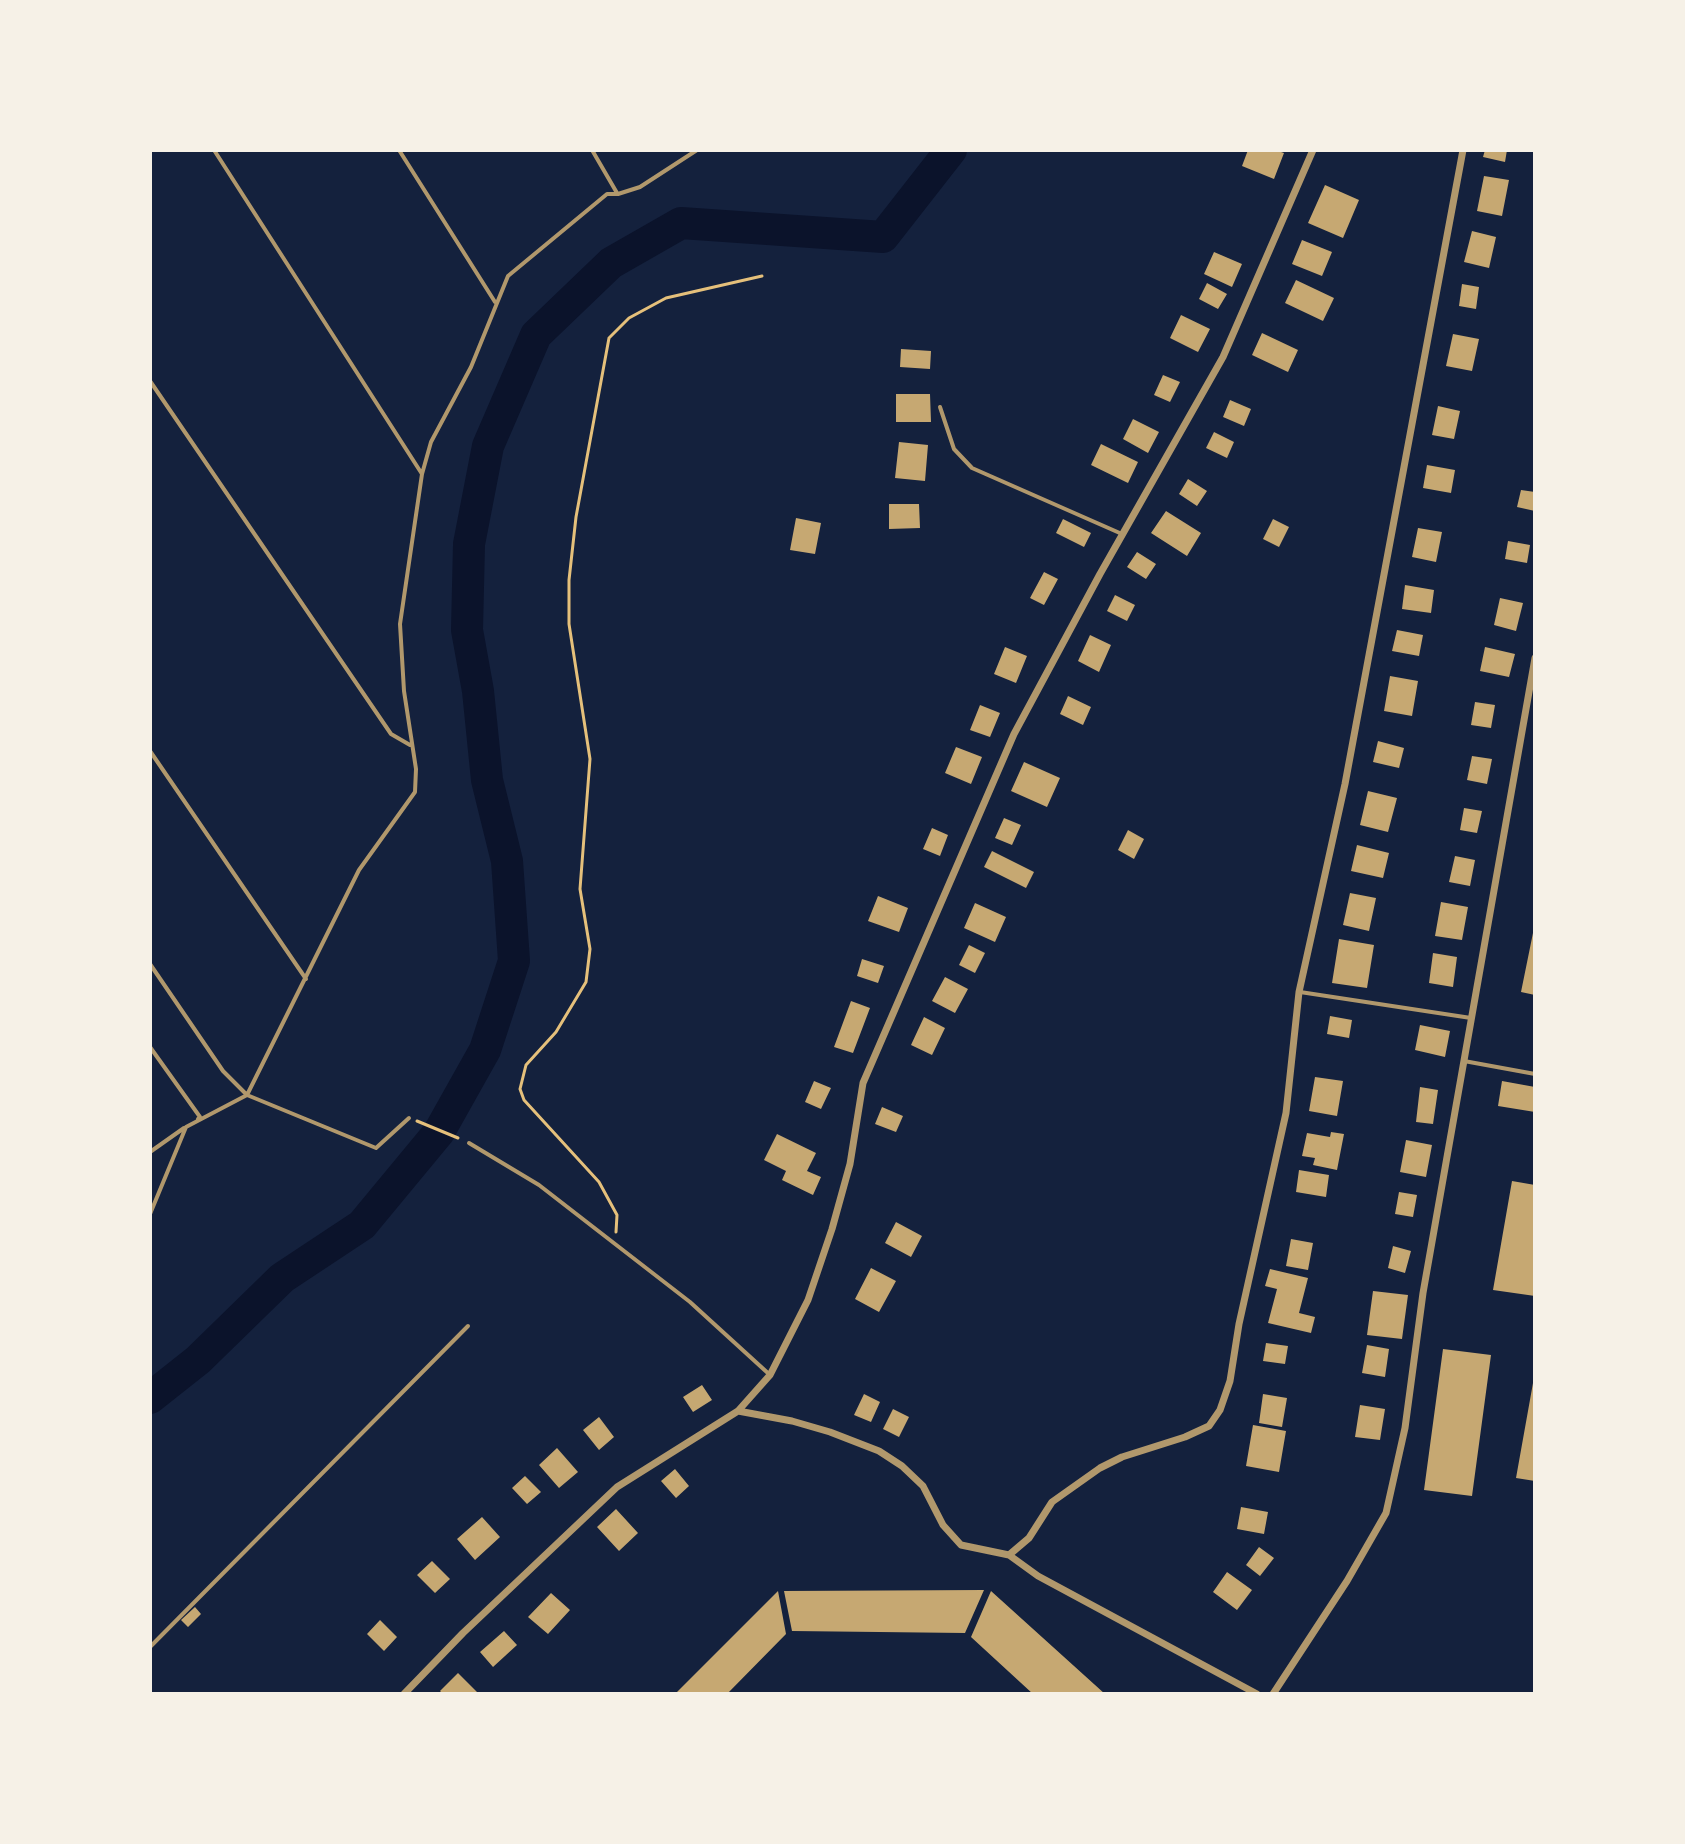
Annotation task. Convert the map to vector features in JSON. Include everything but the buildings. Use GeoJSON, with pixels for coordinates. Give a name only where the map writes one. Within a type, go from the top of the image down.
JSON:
{"type":"FeatureCollection","features":[{"type":"Feature","properties":{"kind":"street"},"geometry":{"type":"LineString","coordinates":[[404,1694],[463,1633],[617,1487],[738,1411],[770,1375],[808,1300],[832,1229],[850,1164],[863,1083],[1014,734],[1122,534],[1223,357],[1313,150]]}},
{"type":"Feature","properties":{"kind":"street"},"geometry":{"type":"LineString","coordinates":[[1009,1555],[1029,1538],[1052,1502],[1100,1468],[1209,1426],[1220,1410],[1230,1381],[1239,1324],[1286,1113],[1299,992],[1345,784],[1463,150]]}},
{"type":"Feature","properties":{"kind":"street"},"geometry":{"type":"LineString","coordinates":[[1273,1694],[1347,1581],[1386,1513],[1405,1428],[1423,1293],[1535,658]]}},
{"type":"Feature","properties":{"kind":"street"},"geometry":{"type":"LineString","coordinates":[[738,1411],[805,1425],[879,1451],[902,1466],[923,1486],[943,1525],[961,1545],[1009,1555],[1038,1576],[1257,1694]]}},
{"type":"Feature","properties":{"kind":"lane"},"geometry":{"type":"LineString","coordinates":[[214,150],[422,474]]}},
{"type":"Feature","properties":{"kind":"lane"},"geometry":{"type":"LineString","coordinates":[[399,150],[495,302]]}},
{"type":"Feature","properties":{"kind":"lane"},"geometry":{"type":"LineString","coordinates":[[592,150],[618,194]]}},
{"type":"Feature","properties":{"kind":"lane"},"geometry":{"type":"LineString","coordinates":[[150,1214],[186,1127],[247,1095],[359,870],[415,792],[416,769],[404,691],[400,624],[422,474],[431,442],[471,367],[508,276],[607,194],[640,187],[697,150]]}},
{"type":"Feature","properties":{"kind":"lane"},"geometry":{"type":"LineString","coordinates":[[150,381],[391,734],[411,746]]}},
{"type":"Feature","properties":{"kind":"lane"},"geometry":{"type":"LineString","coordinates":[[940,407],[954,449],[972,468],[1122,534]]}},
{"type":"Feature","properties":{"kind":"lane"},"geometry":{"type":"LineString","coordinates":[[150,751],[306,979]]}},
{"type":"Feature","properties":{"kind":"lane"},"geometry":{"type":"LineString","coordinates":[[150,964],[223,1071],[247,1095],[376,1148],[409,1118]]}},
{"type":"Feature","properties":{"kind":"lane"},"geometry":{"type":"LineString","coordinates":[[1299,992],[1471,1018]]}},
{"type":"Feature","properties":{"kind":"lane"},"geometry":{"type":"LineString","coordinates":[[150,1047],[200,1117],[150,1152]]}},
{"type":"Feature","properties":{"kind":"lane"},"geometry":{"type":"LineString","coordinates":[[1464,1061],[1535,1074]]}},
{"type":"Feature","properties":{"kind":"lane"},"geometry":{"type":"LineString","coordinates":[[469,1143],[539,1185],[690,1302],[770,1375]]}},
{"type":"Feature","properties":{"kind":"lane"},"geometry":{"type":"LineString","coordinates":[[151,1643],[468,1326]]}},
{"type":"Feature","properties":{"kind":"path"},"geometry":{"type":"LineString","coordinates":[[614,1244],[617,1215],[599,1182],[524,1100],[520,1089],[526,1065],[556,1032],[586,982],[590,949],[580,889],[590,759],[569,624],[569,580],[576,517],[609,338],[629,318],[666,298],[762,276]]}},
{"type":"Feature","properties":{"kind":"path"},"geometry":{"type":"LineString","coordinates":[[409,1118],[469,1143]]}},
{"type":"Feature","properties":{"kind":"waterway"},"geometry":{"type":"LineString","coordinates":[[150,1398],[198,1360],[282,1278],[362,1225],[439,1132],[485,1050],[514,961],[507,861],[487,780],[478,691],[467,630],[469,544],[488,446],[536,335],[611,263],[681,223],[883,237],[951,150]]}}]}
